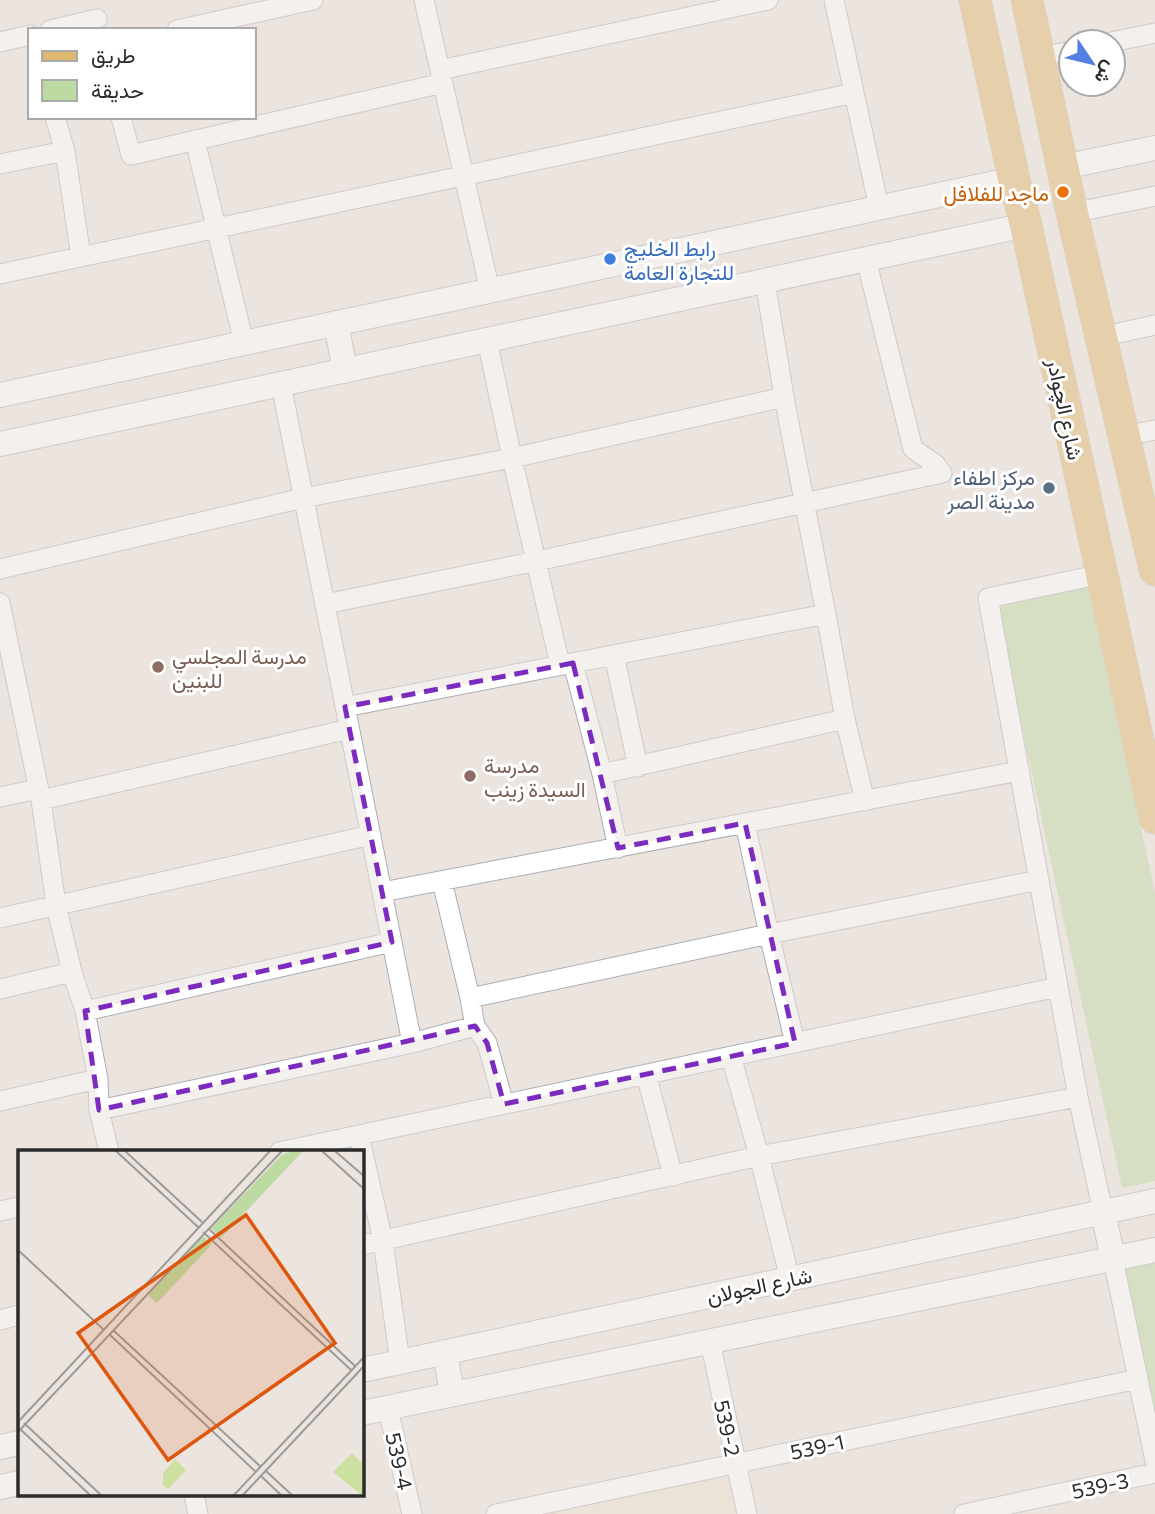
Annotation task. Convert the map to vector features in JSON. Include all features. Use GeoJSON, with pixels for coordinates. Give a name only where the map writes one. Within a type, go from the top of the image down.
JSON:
{"type":"FeatureCollection","features":[{"type":"Feature","properties":{"kind":"main road","name":"شارع الچوادر"},"geometry":{"type":"LineString","coordinates":[[975,0],[1155,818]]}},
{"type":"Feature","properties":{"kind":"main road"},"geometry":{"type":"LineString","coordinates":[[1027,0],[1100,337],[1153,552]]}},
{"type":"Feature","properties":{"kind":"main road"},"geometry":{"type":"LineString","coordinates":[[1087,507],[1137,494]]}},
{"type":"Feature","properties":{"kind":"street"},"geometry":{"type":"LineString","coordinates":[[186,28],[313,0]]}},
{"type":"Feature","properties":{"kind":"street"},"geometry":{"type":"LineString","coordinates":[[424,0],[490,291]]}},
{"type":"Feature","properties":{"kind":"street"},"geometry":{"type":"LineString","coordinates":[[122,119],[131,155],[442,76],[768,0]]}},
{"type":"Feature","properties":{"kind":"street"},"geometry":{"type":"LineString","coordinates":[[834,0],[879,208]]}},
{"type":"Feature","properties":{"kind":"street"},"geometry":{"type":"LineString","coordinates":[[57,28],[97,16]]}},
{"type":"Feature","properties":{"kind":"street"},"geometry":{"type":"LineString","coordinates":[[1127,39],[1155,33]]}},
{"type":"Feature","properties":{"kind":"street"},"geometry":{"type":"LineString","coordinates":[[0,42],[28,35]]}},
{"type":"Feature","properties":{"kind":"street"},"geometry":{"type":"LineString","coordinates":[[1039,57],[1057,54]]}},
{"type":"Feature","properties":{"kind":"street"},"geometry":{"type":"LineString","coordinates":[[0,274],[854,93]]}},
{"type":"Feature","properties":{"kind":"street"},"geometry":{"type":"LineString","coordinates":[[56,119],[65,151],[81,257]]}},
{"type":"Feature","properties":{"kind":"street"},"geometry":{"type":"LineString","coordinates":[[195,140],[244,343]]}},
{"type":"Feature","properties":{"kind":"street"},"geometry":{"type":"LineString","coordinates":[[1063,167],[1155,148]]}},
{"type":"Feature","properties":{"kind":"street"},"geometry":{"type":"LineString","coordinates":[[0,164],[65,151]]}},
{"type":"Feature","properties":{"kind":"street"},"geometry":{"type":"LineString","coordinates":[[0,395],[1014,179]]}},
{"type":"Feature","properties":{"kind":"street"},"geometry":{"type":"LineString","coordinates":[[1072,214],[1155,196]]}},
{"type":"Feature","properties":{"kind":"street"},"geometry":{"type":"LineString","coordinates":[[0,444],[1026,225]]}},
{"type":"Feature","properties":{"kind":"street"},"geometry":{"type":"LineString","coordinates":[[325,604],[942,473],[935,464],[913,449],[866,259]]}},
{"type":"Feature","properties":{"kind":"street"},"geometry":{"type":"LineString","coordinates":[[765,281],[784,397],[845,719],[865,801]]}},
{"type":"Feature","properties":{"kind":"street"},"geometry":{"type":"LineString","coordinates":[[336,323],[345,370]]}},
{"type":"Feature","properties":{"kind":"street"},"geometry":{"type":"LineString","coordinates":[[1100,337],[1155,325]]}},
{"type":"Feature","properties":{"kind":"street"},"geometry":{"type":"LineString","coordinates":[[487,340],[537,561],[602,774],[618,848]]}},
{"type":"Feature","properties":{"kind":"street"},"geometry":{"type":"LineString","coordinates":[[281,384],[412,1043]]}},
{"type":"Feature","properties":{"kind":"street"},"geometry":{"type":"LineString","coordinates":[[0,569],[303,498],[512,458],[784,397]]}},
{"type":"Feature","properties":{"kind":"street"},"geometry":{"type":"LineString","coordinates":[[1124,436],[1155,430]]}},
{"type":"Feature","properties":{"kind":"street"},"geometry":{"type":"LineString","coordinates":[[1102,574],[988,598],[1078,1097],[1155,1461]]}},
{"type":"Feature","properties":{"kind":"street"},"geometry":{"type":"LineString","coordinates":[[0,603],[7,674],[40,794],[57,905],[72,972],[85,1011],[98,1079],[99,1110],[109,1150]]}},
{"type":"Feature","properties":{"kind":"street"},"geometry":{"type":"LineString","coordinates":[[345,707],[826,614]]}},
{"type":"Feature","properties":{"kind":"street"},"geometry":{"type":"LineString","coordinates":[[614,655],[638,767]]}},
{"type":"Feature","properties":{"kind":"street"},"geometry":{"type":"LineString","coordinates":[[602,774],[845,719]]}},
{"type":"Feature","properties":{"kind":"street"},"geometry":{"type":"LineString","coordinates":[[0,797],[40,794],[349,729]]}},
{"type":"Feature","properties":{"kind":"street"},"geometry":{"type":"LineString","coordinates":[[382,892],[1019,771]]}},
{"type":"Feature","properties":{"kind":"street"},"geometry":{"type":"LineString","coordinates":[[745,823],[796,1043]]}},
{"type":"Feature","properties":{"kind":"street"},"geometry":{"type":"LineString","coordinates":[[0,918],[371,835]]}},
{"type":"Feature","properties":{"kind":"street"},"geometry":{"type":"LineString","coordinates":[[470,998],[1039,880]]}},
{"type":"Feature","properties":{"kind":"street"},"geometry":{"type":"LineString","coordinates":[[442,881],[475,1026],[487,1043],[504,1104]]}},
{"type":"Feature","properties":{"kind":"street"},"geometry":{"type":"LineString","coordinates":[[85,1011],[392,942]]}},
{"type":"Feature","properties":{"kind":"street"},"geometry":{"type":"LineString","coordinates":[[0,989],[72,972]]}},
{"type":"Feature","properties":{"kind":"street"},"geometry":{"type":"LineString","coordinates":[[288,1150],[1058,987]]}},
{"type":"Feature","properties":{"kind":"street"},"geometry":{"type":"LineString","coordinates":[[99,1110],[412,1043],[475,1026]]}},
{"type":"Feature","properties":{"kind":"street"},"geometry":{"type":"LineString","coordinates":[[731,1056],[790,1279]]}},
{"type":"Feature","properties":{"kind":"street"},"geometry":{"type":"LineString","coordinates":[[646,1074],[673,1176]]}},
{"type":"Feature","properties":{"kind":"street"},"geometry":{"type":"LineString","coordinates":[[0,1101],[98,1079]]}},
{"type":"Feature","properties":{"kind":"street"},"geometry":{"type":"LineString","coordinates":[[364,1245],[759,1156],[1078,1097]]}},
{"type":"Feature","properties":{"kind":"street"},"geometry":{"type":"LineString","coordinates":[[359,1135],[362,1150]]}},
{"type":"Feature","properties":{"kind":"street"},"geometry":{"type":"LineString","coordinates":[[364,1157],[383,1241],[400,1362]]}},
{"type":"Feature","properties":{"kind":"street","name":"شارع الجولان"},"geometry":{"type":"LineString","coordinates":[[364,1370],[1155,1201]]}},
{"type":"Feature","properties":{"kind":"street"},"geometry":{"type":"LineString","coordinates":[[0,1211],[18,1207]]}},
{"type":"Feature","properties":{"kind":"street"},"geometry":{"type":"LineString","coordinates":[[364,1413],[1155,1250]]}},
{"type":"Feature","properties":{"kind":"street"},"geometry":{"type":"LineString","coordinates":[[0,1320],[18,1315]]}},
{"type":"Feature","properties":{"kind":"street","name":"539-2"},"geometry":{"type":"LineString","coordinates":[[710,1341],[747,1514]]}},
{"type":"Feature","properties":{"kind":"street"},"geometry":{"type":"LineString","coordinates":[[445,1352],[452,1394]]}},
{"type":"Feature","properties":{"kind":"street","name":"539-1"},"geometry":{"type":"LineString","coordinates":[[496,1514],[1138,1378]]}},
{"type":"Feature","properties":{"kind":"street","name":"539-4"},"geometry":{"type":"LineString","coordinates":[[387,1408],[412,1514]]}},
{"type":"Feature","properties":{"kind":"street"},"geometry":{"type":"LineString","coordinates":[[0,1447],[18,1443]]}},
{"type":"Feature","properties":{"kind":"street","name":"539-3"},"geometry":{"type":"LineString","coordinates":[[964,1514],[1155,1473]]}},
{"type":"Feature","properties":{"kind":"street"},"geometry":{"type":"LineString","coordinates":[[0,1487],[18,1483]]}},
{"type":"Feature","properties":{"kind":"street"},"geometry":{"type":"LineString","coordinates":[[194,1496],[198,1514]]}},
{"type":"Feature","properties":{"kind":"highlighted area"},"geometry":{"type":"Polygon","coordinates":[[[573,663],[618,848],[745,823],[795,1043],[504,1104],[487,1043],[475,1026],[99,1110],[85,1011],[392,942],[345,707],[573,663]]]}},
{"type":"Feature","properties":{"kind":"shaded area"},"geometry":{"type":"Polygon","coordinates":[[[727,1469],[736,1514],[519,1514],[727,1469]]]}},
{"type":"Feature","properties":{"kind":"green space"},"geometry":{"type":"Polygon","coordinates":[[[1088,584],[1155,893],[1155,1181],[1122,1188],[995,604],[1088,584]]]}},
{"type":"Feature","properties":{"kind":"green space"},"geometry":{"type":"Polygon","coordinates":[[[1155,1262],[1155,1413],[1125,1267],[1155,1262]]]}},
{"type":"Feature","properties":{"kind":"place","name":"ماجد للفلافل"},"geometry":{"type":"Point","coordinates":[1063,192]}},
{"type":"Feature","properties":{"kind":"place","name":"رابط الخليج للتجارة العامة"},"geometry":{"type":"Point","coordinates":[610,259]}},
{"type":"Feature","properties":{"kind":"place","name":"مركز اطفاء مدينة الصر"},"geometry":{"type":"Point","coordinates":[1049,488]}},
{"type":"Feature","properties":{"kind":"place","name":"مدرسة المجلسي للبنين"},"geometry":{"type":"Point","coordinates":[158,667]}},
{"type":"Feature","properties":{"kind":"place","name":"مدرسة السيدة زينب"},"geometry":{"type":"Point","coordinates":[470,776]}}]}
